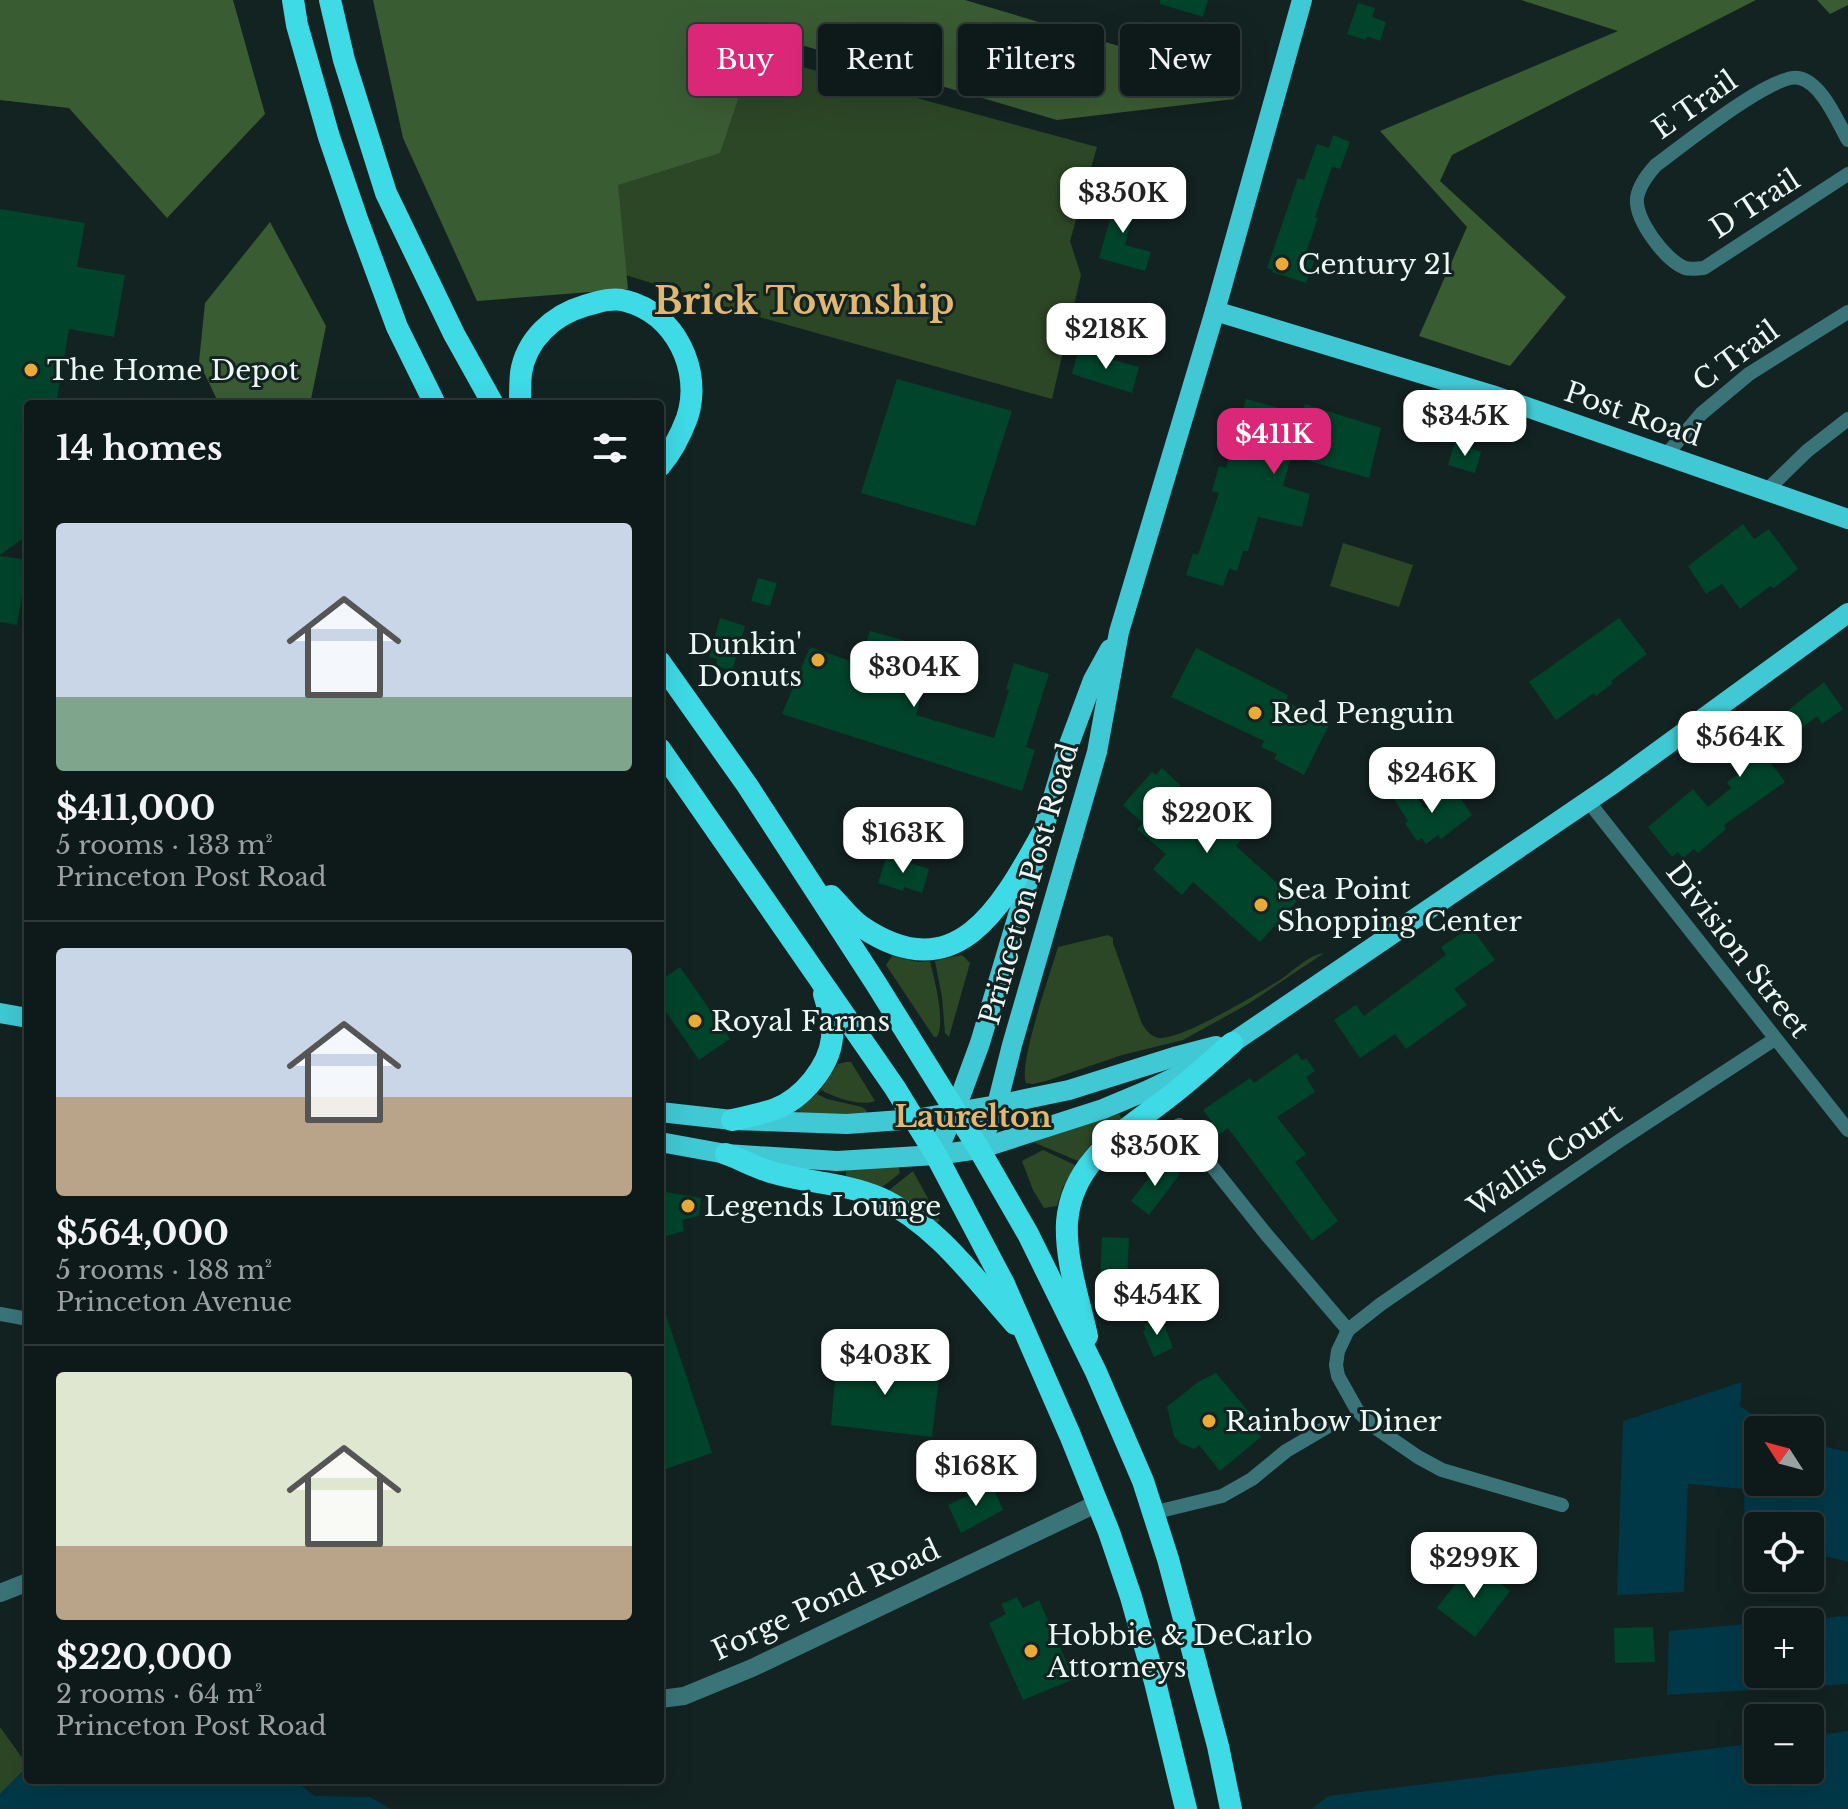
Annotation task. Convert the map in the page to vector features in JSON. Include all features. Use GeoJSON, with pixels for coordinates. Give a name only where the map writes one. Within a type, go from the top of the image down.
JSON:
{"type":"FeatureCollection","features":[{"type":"Feature","properties":{"kind":"highway"},"geometry":{"type":"LineString","coordinates":[[293,0],[297,25],[325,123],[357,219],[397,327],[433,400]]}},
{"type":"Feature","properties":{"kind":"highway"},"geometry":{"type":"LineString","coordinates":[[330,0],[344,60],[386,193],[454,334],[491,400]]}},
{"type":"Feature","properties":{"kind":"highway"},"geometry":{"type":"LineString","coordinates":[[520,400],[521,372],[532,344],[545,327],[562,314],[602,300],[624,300],[638,305],[666,324],[688,362],[691,389],[687,417],[664,461]]}},
{"type":"Feature","properties":{"kind":"highway"},"geometry":{"type":"LineString","coordinates":[[664,668],[747,785],[875,982],[1028,1234],[1096,1372],[1143,1481],[1168,1559],[1215,1735],[1231,1809]]}},
{"type":"Feature","properties":{"kind":"highway"},"geometry":{"type":"LineString","coordinates":[[664,755],[915,1119],[1004,1284],[1098,1503],[1131,1597],[1186,1809]]}},
{"type":"Feature","properties":{"kind":"highway"},"geometry":{"type":"LineString","coordinates":[[792,853],[860,925],[889,942],[912,949],[930,949],[949,946],[972,934],[997,908],[1043,832]]}},
{"type":"Feature","properties":{"kind":"highway"},"geometry":{"type":"LineString","coordinates":[[732,1120],[785,1104],[821,1070],[832,1036],[819,978]]}},
{"type":"Feature","properties":{"kind":"highway"},"geometry":{"type":"LineString","coordinates":[[1096,1372],[1068,1250],[1067,1220],[1074,1192],[1086,1168],[1100,1150],[1187,1083],[1232,1043]]}},
{"type":"Feature","properties":{"kind":"highway"},"geometry":{"type":"LineString","coordinates":[[726,1154],[777,1174],[834,1184],[878,1197],[900,1209],[928,1229],[953,1254],[1030,1342]]}},
{"type":"Feature","properties":{"kind":"main road","name":"Princeton Post Road"},"geometry":{"type":"LineString","coordinates":[[979,1149],[997,1105],[1097,752],[1119,632],[1215,311],[1302,0]]}},
{"type":"Feature","properties":{"kind":"main road","name":"Post Road"},"geometry":{"type":"LineString","coordinates":[[1215,311],[1492,395],[1848,519]]}},
{"type":"Feature","properties":{"kind":"main road"},"geometry":{"type":"LineString","coordinates":[[664,1143],[726,1154],[837,1161],[936,1155],[979,1149],[1103,1109],[1186,1072],[1588,801],[1848,613]]}},
{"type":"Feature","properties":{"kind":"main road","name":"Princeton Post Road"},"geometry":{"type":"LineString","coordinates":[[936,1155],[980,1043],[1068,747],[1093,680],[1119,632]]}},
{"type":"Feature","properties":{"kind":"main road"},"geometry":{"type":"LineString","coordinates":[[0,1013],[24,1017]]}},
{"type":"Feature","properties":{"kind":"main road"},"geometry":{"type":"LineString","coordinates":[[664,1112],[732,1120],[847,1124],[915,1119],[1069,1090],[1174,1057],[1232,1043]]}},
{"type":"Feature","properties":{"kind":"street","name":"E Trail"},"geometry":{"type":"LineString","coordinates":[[1688,270],[1668,257],[1654,242],[1637,207],[1637,194],[1656,165],[1753,95],[1784,78],[1798,77],[1822,93],[1848,140]]}},
{"type":"Feature","properties":{"kind":"street","name":"D Trail"},"geometry":{"type":"LineString","coordinates":[[1688,270],[1704,268],[1848,174]]}},
{"type":"Feature","properties":{"kind":"street","name":"C Trail"},"geometry":{"type":"LineString","coordinates":[[1666,455],[1701,414],[1749,374],[1848,312]]}},
{"type":"Feature","properties":{"kind":"street"},"geometry":{"type":"LineString","coordinates":[[1767,490],[1807,451],[1848,419]]}},
{"type":"Feature","properties":{"kind":"street","name":"Division Street"},"geometry":{"type":"LineString","coordinates":[[1588,801],[1848,1130]]}},
{"type":"Feature","properties":{"kind":"street","name":"Wallis Court"},"geometry":{"type":"LineString","coordinates":[[1348,1330],[1381,1304],[1619,1141],[1775,1039]]}},
{"type":"Feature","properties":{"kind":"street"},"geometry":{"type":"LineString","coordinates":[[1179,1125],[1348,1330],[1338,1351],[1338,1376],[1357,1410],[1373,1426],[1442,1470],[1562,1505]]}},
{"type":"Feature","properties":{"kind":"street"},"geometry":{"type":"LineString","coordinates":[[0,1314],[24,1318]]}},
{"type":"Feature","properties":{"kind":"street"},"geometry":{"type":"LineString","coordinates":[[1152,1513],[1222,1496],[1252,1479],[1286,1451],[1327,1427]]}},
{"type":"Feature","properties":{"kind":"street","name":"Forge Pond Road"},"geometry":{"type":"LineString","coordinates":[[664,1698],[684,1696],[752,1668],[1098,1503]]}},
{"type":"Feature","properties":{"kind":"street"},"geometry":{"type":"LineString","coordinates":[[0,1593],[24,1584]]}},
{"type":"Feature","properties":{"kind":"green space"},"geometry":{"type":"Polygon","coordinates":[[[0,0],[233,0],[265,114],[167,218],[69,108],[0,100],[0,0]]]}},
{"type":"Feature","properties":{"kind":"green space"},"geometry":{"type":"Polygon","coordinates":[[[373,0],[965,0],[1045,24],[958,24],[958,91],[942,86],[942,24],[818,24],[818,50],[802,45],[802,24],[688,24],[688,96],[739,96],[720,153],[618,185],[628,289],[477,301],[403,138],[373,0]]]}},
{"type":"Feature","properties":{"kind":"green space"},"geometry":{"type":"Polygon","coordinates":[[[1521,0],[1756,0],[1452,155],[1440,181],[1566,297],[1510,366],[1419,336],[1467,227],[1380,131],[1618,31],[1521,0]]]}},
{"type":"Feature","properties":{"kind":"green space"},"geometry":{"type":"Polygon","coordinates":[[[1817,0],[1848,0],[1848,5],[1830,14],[1817,0]]]}},
{"type":"Feature","properties":{"kind":"green space"},"geometry":{"type":"Polygon","coordinates":[[[1104,42],[1120,46],[1120,96],[1235,96],[1234,99],[1057,120],[975,96],[1104,96],[1104,42]]]}},
{"type":"Feature","properties":{"kind":"green space"},"geometry":{"type":"Polygon","coordinates":[[[802,67],[818,71],[818,96],[909,96],[1097,147],[1070,241],[1081,275],[1052,399],[749,314],[607,269],[606,185],[694,96],[802,96],[802,67]]]}},
{"type":"Feature","properties":{"kind":"green space"},"geometry":{"type":"Polygon","coordinates":[[[270,222],[326,326],[311,400],[217,400],[199,362],[205,303],[270,222]]]}},
{"type":"Feature","properties":{"kind":"green space"},"geometry":{"type":"Polygon","coordinates":[[[1343,543],[1413,565],[1399,607],[1330,586],[1343,543]]]}},
{"type":"Feature","properties":{"kind":"green space"},"geometry":{"type":"Polygon","coordinates":[[[1108,935],[1113,938],[1142,1024],[1158,1038],[1173,1036],[1223,1013],[1283,978],[1308,959],[1324,953],[1248,1004],[1183,1040],[1122,1055],[1046,1081],[1026,1083],[1031,1038],[1058,947],[1108,935]]]}},
{"type":"Feature","properties":{"kind":"green space"},"geometry":{"type":"Polygon","coordinates":[[[962,955],[970,963],[949,1037],[945,1033],[935,961],[962,955]]]}},
{"type":"Feature","properties":{"kind":"green space"},"geometry":{"type":"Polygon","coordinates":[[[892,956],[918,962],[930,961],[940,1011],[937,1037],[934,1037],[886,965],[892,956]]]}},
{"type":"Feature","properties":{"kind":"green space"},"geometry":{"type":"Polygon","coordinates":[[[851,1062],[875,1101],[855,1102],[821,1090],[838,1064],[851,1062]]]}},
{"type":"Feature","properties":{"kind":"green space"},"geometry":{"type":"Polygon","coordinates":[[[817,1094],[862,1107],[868,1115],[801,1118],[799,1108],[817,1094]]]}},
{"type":"Feature","properties":{"kind":"green space"},"geometry":{"type":"Polygon","coordinates":[[[1119,1114],[1122,1119],[1093,1142],[1078,1161],[1033,1142],[1119,1114]]]}},
{"type":"Feature","properties":{"kind":"green space"},"geometry":{"type":"Polygon","coordinates":[[[1043,1150],[1075,1165],[1057,1206],[1044,1208],[1022,1161],[1043,1150]]]}},
{"type":"Feature","properties":{"kind":"green space"},"geometry":{"type":"Polygon","coordinates":[[[898,1164],[900,1173],[881,1188],[846,1176],[846,1169],[898,1164]]]}},
{"type":"Feature","properties":{"kind":"green space"},"geometry":{"type":"Polygon","coordinates":[[[913,1171],[940,1221],[934,1225],[888,1191],[913,1171]]]}},
{"type":"Feature","properties":{"kind":"green space"},"geometry":{"type":"Polygon","coordinates":[[[0,1727],[24,1760],[24,1770],[0,1794],[0,1727]]]}},
{"type":"Feature","properties":{"kind":"water"},"geometry":{"type":"Polygon","coordinates":[[[1742,1382],[1740,1406],[1755,1416],[1744,1416],[1744,1489],[1688,1484],[1684,1592],[1617,1595],[1623,1421],[1742,1382]]]}},
{"type":"Feature","properties":{"kind":"water"},"geometry":{"type":"Polygon","coordinates":[[[1824,1446],[1848,1452],[1848,1562],[1824,1556],[1824,1512],[1744,1512],[1744,1496],[1824,1496],[1824,1446]]]}},
{"type":"Feature","properties":{"kind":"water"},"geometry":{"type":"Polygon","coordinates":[[[1848,1616],[1848,1684],[1824,1685],[1824,1618],[1848,1616]]]}},
{"type":"Feature","properties":{"kind":"water"},"geometry":{"type":"Polygon","coordinates":[[[1744,1624],[1744,1688],[1782,1688],[1667,1695],[1669,1631],[1744,1624]]]}},
{"type":"Feature","properties":{"kind":"water"},"geometry":{"type":"Polygon","coordinates":[[[1848,1731],[1848,1809],[1312,1809],[1328,1796],[1744,1745],[1744,1784],[1824,1784],[1824,1734],[1848,1731]]]}},
{"type":"Feature","properties":{"kind":"water"},"geometry":{"type":"Polygon","coordinates":[[[24,1770],[24,1784],[299,1784],[315,1796],[370,1797],[391,1809],[0,1809],[0,1794],[24,1770]]]}},
{"type":"Feature","properties":{"kind":"building"},"geometry":{"type":"Polygon","coordinates":[[[1160,0],[1208,0],[1203,17],[1160,4],[1160,0]]]}},
{"type":"Feature","properties":{"kind":"building"},"geometry":{"type":"Polygon","coordinates":[[[1358,3],[1375,8],[1372,17],[1386,22],[1380,41],[1347,34],[1358,3]]]}},
{"type":"Feature","properties":{"kind":"building"},"geometry":{"type":"Polygon","coordinates":[[[1333,135],[1350,142],[1340,169],[1332,167],[1315,217],[1318,218],[1304,258],[1314,261],[1306,283],[1267,268],[1298,178],[1304,180],[1317,144],[1329,148],[1333,135]]]}},
{"type":"Feature","properties":{"kind":"building"},"geometry":{"type":"Polygon","coordinates":[[[1118,191],[1138,196],[1125,245],[1151,252],[1145,271],[1099,258],[1118,191]]]}},
{"type":"Feature","properties":{"kind":"building","name":"The Home Depot"},"geometry":{"type":"Polygon","coordinates":[[[0,209],[85,223],[77,267],[125,275],[114,337],[69,329],[57,400],[24,400],[24,538],[0,555],[0,209]]]}},
{"type":"Feature","properties":{"kind":"building"},"geometry":{"type":"Polygon","coordinates":[[[1078,350],[1139,367],[1132,393],[1072,374],[1078,350]]]}},
{"type":"Feature","properties":{"kind":"building"},"geometry":{"type":"Polygon","coordinates":[[[897,379],[1012,411],[975,526],[861,493],[897,379]]]}},
{"type":"Feature","properties":{"kind":"building"},"geometry":{"type":"Polygon","coordinates":[[[1246,399],[1302,414],[1305,404],[1381,428],[1369,478],[1291,456],[1283,486],[1310,494],[1302,527],[1258,517],[1248,551],[1243,551],[1237,571],[1229,569],[1223,586],[1186,575],[1193,553],[1198,555],[1219,493],[1212,491],[1219,466],[1226,468],[1246,399]]]}},
{"type":"Feature","properties":{"kind":"building"},"geometry":{"type":"Polygon","coordinates":[[[1455,442],[1481,452],[1475,473],[1448,465],[1455,442]]]}},
{"type":"Feature","properties":{"kind":"building"},"geometry":{"type":"Polygon","coordinates":[[[1743,524],[1754,539],[1769,529],[1798,569],[1740,609],[1722,584],[1706,594],[1688,566],[1743,524]]]}},
{"type":"Feature","properties":{"kind":"building"},"geometry":{"type":"Polygon","coordinates":[[[0,556],[24,559],[24,584],[17,625],[0,622],[0,556]]]}},
{"type":"Feature","properties":{"kind":"building"},"geometry":{"type":"Polygon","coordinates":[[[758,578],[777,583],[770,606],[751,601],[758,578]]]}},
{"type":"Feature","properties":{"kind":"building"},"geometry":{"type":"Polygon","coordinates":[[[720,618],[745,626],[732,671],[716,666],[717,659],[709,657],[720,618]]]}},
{"type":"Feature","properties":{"kind":"building"},"geometry":{"type":"Polygon","coordinates":[[[1619,618],[1647,654],[1596,696],[1594,693],[1556,720],[1529,682],[1619,618]]]}},
{"type":"Feature","properties":{"kind":"building"},"geometry":{"type":"Polygon","coordinates":[[[870,631],[935,649],[916,715],[994,738],[1014,663],[1049,674],[1026,747],[1035,750],[1022,791],[782,714],[810,647],[859,664],[870,631]]]}},
{"type":"Feature","properties":{"kind":"building","name":"Red Penguin"},"geometry":{"type":"Polygon","coordinates":[[[1196,648],[1288,695],[1286,701],[1329,725],[1304,775],[1274,759],[1277,754],[1261,747],[1264,741],[1171,697],[1196,648]]]}},
{"type":"Feature","properties":{"kind":"building"},"geometry":{"type":"Polygon","coordinates":[[[1824,682],[1843,709],[1822,724],[1817,716],[1766,756],[1785,782],[1724,825],[1726,829],[1698,853],[1694,849],[1683,858],[1678,852],[1672,857],[1648,827],[1693,789],[1708,807],[1731,788],[1727,782],[1741,772],[1723,751],[1749,733],[1751,737],[1824,682]]]}},
{"type":"Feature","properties":{"kind":"building"},"geometry":{"type":"Polygon","coordinates":[[[1162,768],[1181,786],[1176,791],[1206,818],[1218,805],[1241,826],[1235,832],[1242,839],[1236,846],[1297,901],[1260,942],[1193,882],[1182,895],[1153,869],[1166,854],[1137,829],[1143,823],[1123,805],[1152,772],[1156,775],[1162,768]]]}},
{"type":"Feature","properties":{"kind":"building"},"geometry":{"type":"Polygon","coordinates":[[[1409,786],[1425,809],[1454,789],[1472,815],[1441,839],[1438,835],[1426,844],[1422,838],[1417,841],[1393,798],[1409,786]]]}},
{"type":"Feature","properties":{"kind":"building"},"geometry":{"type":"Polygon","coordinates":[[[887,855],[929,869],[922,893],[878,883],[887,855]]]}},
{"type":"Feature","properties":{"kind":"building"},"geometry":{"type":"Polygon","coordinates":[[[1471,927],[1495,960],[1454,989],[1467,1005],[1406,1049],[1395,1034],[1360,1058],[1334,1020],[1356,1005],[1364,1016],[1446,955],[1441,947],[1471,927]]]}},
{"type":"Feature","properties":{"kind":"building","name":"Royal Farms"},"geometry":{"type":"Polygon","coordinates":[[[680,967],[730,1039],[699,1060],[664,1009],[664,978],[680,967]]]}},
{"type":"Feature","properties":{"kind":"building"},"geometry":{"type":"Polygon","coordinates":[[[1297,1053],[1302,1061],[1306,1058],[1315,1071],[1306,1077],[1315,1092],[1277,1117],[1306,1154],[1295,1162],[1338,1221],[1312,1241],[1228,1128],[1216,1137],[1208,1125],[1212,1122],[1203,1110],[1250,1078],[1254,1083],[1297,1053]]]}},
{"type":"Feature","properties":{"kind":"building"},"geometry":{"type":"Polygon","coordinates":[[[1162,1161],[1180,1174],[1149,1215],[1131,1201],[1162,1161]]]}},
{"type":"Feature","properties":{"kind":"building"},"geometry":{"type":"Polygon","coordinates":[[[664,1192],[701,1198],[699,1216],[682,1220],[684,1231],[664,1237],[664,1192]]]}},
{"type":"Feature","properties":{"kind":"building"},"geometry":{"type":"Polygon","coordinates":[[[1102,1237],[1129,1238],[1127,1278],[1121,1280],[1121,1284],[1100,1282],[1102,1237]]]}},
{"type":"Feature","properties":{"kind":"building"},"geometry":{"type":"Polygon","coordinates":[[[664,1309],[712,1453],[664,1470],[664,1309]]]}},
{"type":"Feature","properties":{"kind":"building"},"geometry":{"type":"Polygon","coordinates":[[[1161,1317],[1173,1348],[1154,1357],[1143,1325],[1161,1317]]]}},
{"type":"Feature","properties":{"kind":"building"},"geometry":{"type":"Polygon","coordinates":[[[837,1357],[940,1369],[932,1437],[831,1425],[837,1357]]]}},
{"type":"Feature","properties":{"kind":"building","name":"Rainbow Diner"},"geometry":{"type":"Polygon","coordinates":[[[1216,1373],[1253,1417],[1247,1422],[1261,1437],[1220,1471],[1199,1445],[1194,1449],[1180,1443],[1174,1436],[1167,1407],[1198,1382],[1216,1373]]]}},
{"type":"Feature","properties":{"kind":"building"},"geometry":{"type":"Polygon","coordinates":[[[992,1484],[1003,1510],[961,1533],[948,1505],[992,1484]]]}},
{"type":"Feature","properties":{"kind":"building"},"geometry":{"type":"Polygon","coordinates":[[[1472,1562],[1510,1591],[1475,1637],[1437,1608],[1472,1562]]]}},
{"type":"Feature","properties":{"kind":"building","name":"Hobbie & DeCarlo Attorneys"},"geometry":{"type":"Polygon","coordinates":[[[1017,1597],[1023,1608],[1039,1600],[1074,1679],[1023,1700],[989,1623],[1006,1614],[1001,1604],[1017,1597]]]}},
{"type":"Feature","properties":{"kind":"building"},"geometry":{"type":"Polygon","coordinates":[[[1653,1627],[1655,1662],[1615,1663],[1614,1628],[1653,1627]]]}},
{"type":"Feature","properties":{"kind":"place","name":"Century 21"},"geometry":{"type":"Point","coordinates":[1282,264]}},
{"type":"Feature","properties":{"kind":"place","name":"The Home Depot"},"geometry":{"type":"Point","coordinates":[31,370]}},
{"type":"Feature","properties":{"kind":"place","name":"Dunkin' Donuts"},"geometry":{"type":"Point","coordinates":[818,660]}},
{"type":"Feature","properties":{"kind":"place","name":"Red Penguin"},"geometry":{"type":"Point","coordinates":[1255,713]}},
{"type":"Feature","properties":{"kind":"place","name":"Sea Point Shopping Center"},"geometry":{"type":"Point","coordinates":[1261,905]}},
{"type":"Feature","properties":{"kind":"place","name":"Royal Farms"},"geometry":{"type":"Point","coordinates":[695,1021]}},
{"type":"Feature","properties":{"kind":"place","name":"Legends Lounge"},"geometry":{"type":"Point","coordinates":[688,1206]}},
{"type":"Feature","properties":{"kind":"place","name":"Rainbow Diner"},"geometry":{"type":"Point","coordinates":[1209,1421]}},
{"type":"Feature","properties":{"kind":"place","name":"Hobbie & DeCarlo Attorneys"},"geometry":{"type":"Point","coordinates":[1031,1651]}},
{"type":"Feature","properties":{"kind":"district","name":"Brick Township"},"geometry":{"type":"Point","coordinates":[804,301]}},
{"type":"Feature","properties":{"kind":"district","name":"Laurelton"},"geometry":{"type":"Point","coordinates":[973,1116]}}]}
